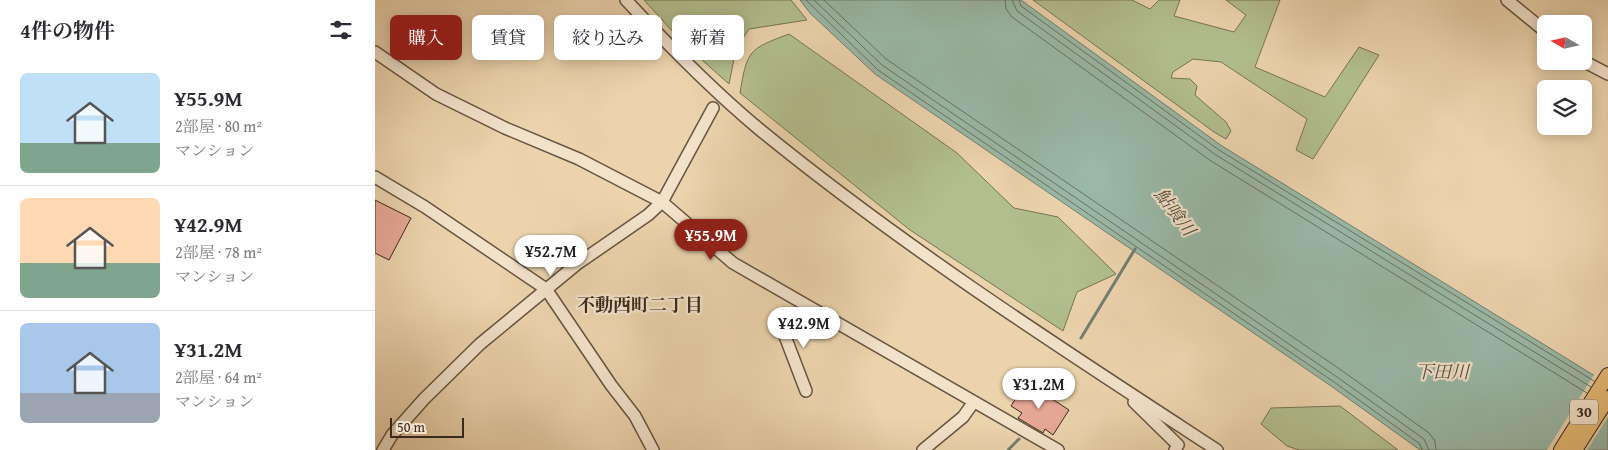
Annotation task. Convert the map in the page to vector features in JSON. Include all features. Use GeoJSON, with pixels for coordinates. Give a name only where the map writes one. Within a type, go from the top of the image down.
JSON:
{"type":"FeatureCollection","features":[{"type":"Feature","properties":{"kind":"main road","name":"30"},"geometry":{"type":"LineString","coordinates":[[1561,450],[1608,375]]}},
{"type":"Feature","properties":{"kind":"main road","name":"30"},"geometry":{"type":"LineString","coordinates":[[1575,450],[1608,398]]}},
{"type":"Feature","properties":{"kind":"street"},"geometry":{"type":"LineString","coordinates":[[626,0],[683,61],[759,128],[901,237],[1115,384],[1217,450]]}},
{"type":"Feature","properties":{"kind":"street"},"geometry":{"type":"LineString","coordinates":[[1507,0],[1537,25]]}},
{"type":"Feature","properties":{"kind":"street"},"geometry":{"type":"LineString","coordinates":[[1520,0],[1533,22]]}},
{"type":"Feature","properties":{"kind":"street"},"geometry":{"type":"LineString","coordinates":[[375,52],[436,94],[505,128],[579,159],[662,202],[733,263],[1055,450]]}},
{"type":"Feature","properties":{"kind":"street"},"geometry":{"type":"LineString","coordinates":[[1593,67],[1608,74]]}},
{"type":"Feature","properties":{"kind":"street"},"geometry":{"type":"LineString","coordinates":[[1593,69],[1608,81]]}},
{"type":"Feature","properties":{"kind":"street"},"geometry":{"type":"LineString","coordinates":[[383,450],[393,435],[424,399],[480,344],[577,264],[648,215],[662,202],[713,108]]}},
{"type":"Feature","properties":{"kind":"street"},"geometry":{"type":"LineString","coordinates":[[375,177],[425,207],[546,289],[611,385],[635,416],[653,450]]}},
{"type":"Feature","properties":{"kind":"street"},"geometry":{"type":"LineString","coordinates":[[806,391],[783,332],[815,311]]}},
{"type":"Feature","properties":{"kind":"street"},"geometry":{"type":"LineString","coordinates":[[1115,384],[1178,445],[1175,450]]}},
{"type":"Feature","properties":{"kind":"street"},"geometry":{"type":"LineString","coordinates":[[923,450],[963,417],[973,403]]}},
{"type":"Feature","properties":{"kind":"green space"},"geometry":{"type":"Polygon","coordinates":[[[644,0],[791,0],[807,20],[749,29],[744,37],[744,15],[672,15],[672,31],[662,20],[662,15],[658,15],[644,0]]]}},
{"type":"Feature","properties":{"kind":"green space"},"geometry":{"type":"Polygon","coordinates":[[[1033,0],[1132,0],[1150,9],[1159,0],[1180,0],[1174,16],[1234,32],[1246,15],[1226,0],[1280,0],[1255,67],[1325,97],[1359,47],[1379,55],[1313,159],[1296,150],[1307,119],[1221,62],[1193,59],[1173,72],[1171,78],[1190,79],[1197,86],[1195,95],[1226,122],[1231,131],[1226,139],[1033,0]]]}},
{"type":"Feature","properties":{"kind":"green space"},"geometry":{"type":"Polygon","coordinates":[[[789,34],[957,153],[1014,208],[1058,217],[1116,274],[1077,292],[1063,331],[910,230],[740,93],[745,68],[752,53],[765,44],[789,34]]]}},
{"type":"Feature","properties":{"kind":"green space"},"geometry":{"type":"Polygon","coordinates":[[[702,60],[734,60],[729,84],[702,60]]]}},
{"type":"Feature","properties":{"kind":"green space"},"geometry":{"type":"Polygon","coordinates":[[[1340,406],[1398,450],[1299,450],[1287,446],[1261,424],[1271,408],[1340,406]]]}},
{"type":"Feature","properties":{"kind":"water","name":"下田川"},"geometry":{"type":"Polygon","coordinates":[[[800,0],[1021,0],[1222,146],[1608,384],[1608,450],[1420,450],[1331,386],[875,74],[810,13],[800,0]]]}},
{"type":"Feature","properties":{"kind":"pier"},"geometry":{"type":"Polygon","coordinates":[[[1595,373],[1608,381],[1608,417],[1587,450],[1547,450],[1595,373]]]}},
{"type":"Feature","properties":{"kind":"building"},"geometry":{"type":"Polygon","coordinates":[[[375,200],[411,218],[389,260],[375,253],[375,200]]]}},
{"type":"Feature","properties":{"kind":"building"},"geometry":{"type":"Polygon","coordinates":[[[1026,382],[1069,410],[1053,435],[1045,429],[1043,433],[1018,418],[1022,413],[1011,406],[1026,382]]]}},
{"type":"Feature","properties":{"kind":"waterway"},"geometry":{"type":"LineString","coordinates":[[1081,338],[1135,249]]}},
{"type":"Feature","properties":{"kind":"waterway"},"geometry":{"type":"LineString","coordinates":[[1008,450],[1019,439]]}},
{"type":"Feature","properties":{"kind":"district","name":"不動西町二丁目"},"geometry":{"type":"Point","coordinates":[640,305]}},
{"type":"Feature","properties":{"kind":"water label","name":"鮎喰川"},"geometry":{"type":"Point","coordinates":[1175,212]}}]}
